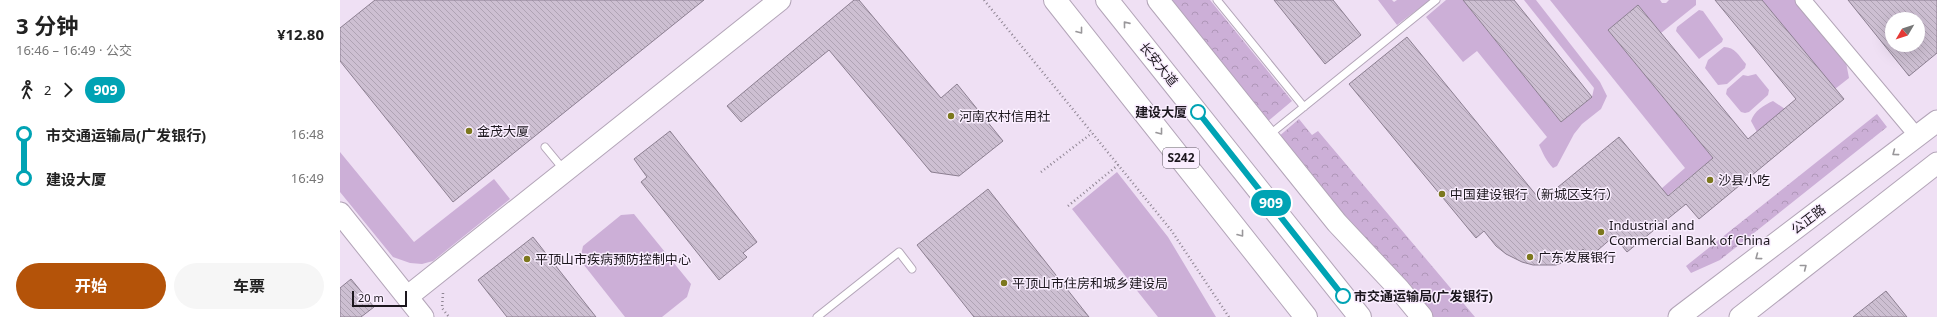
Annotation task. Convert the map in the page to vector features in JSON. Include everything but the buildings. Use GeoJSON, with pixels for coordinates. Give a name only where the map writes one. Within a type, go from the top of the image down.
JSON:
{"type":"FeatureCollection","features":[{"type":"Feature","properties":{"kind":"main road","name":"S242"},"geometry":{"type":"LineString","coordinates":[[1055,0],[1306,317]]}},
{"type":"Feature","properties":{"kind":"main road","name":"长安大道"},"geometry":{"type":"LineString","coordinates":[[1107,0],[1360,317]]}},
{"type":"Feature","properties":{"kind":"street"},"geometry":{"type":"LineString","coordinates":[[407,297],[780,0]]}},
{"type":"Feature","properties":{"kind":"street"},"geometry":{"type":"LineString","coordinates":[[1158,0],[1337,223],[1399,289],[1422,317]]}},
{"type":"Feature","properties":{"kind":"street"},"geometry":{"type":"LineString","coordinates":[[1803,0],[1917,136]]}},
{"type":"Feature","properties":{"kind":"street","name":"公正路"},"geometry":{"type":"LineString","coordinates":[[1679,317],[1937,121]]}},
{"type":"Feature","properties":{"kind":"street"},"geometry":{"type":"LineString","coordinates":[[1740,317],[1937,163]]}},
{"type":"Feature","properties":{"kind":"street"},"geometry":{"type":"LineString","coordinates":[[340,213],[423,317]]}},
{"type":"Feature","properties":{"kind":"lane"},"geometry":{"type":"LineString","coordinates":[[1217,0],[1304,107]]}},
{"type":"Feature","properties":{"kind":"lane"},"geometry":{"type":"LineString","coordinates":[[1268,137],[1436,0]]}},
{"type":"Feature","properties":{"kind":"lane"},"geometry":{"type":"LineString","coordinates":[[545,147],[565,171]]}},
{"type":"Feature","properties":{"kind":"lane"},"geometry":{"type":"LineString","coordinates":[[817,317],[899,252],[912,269]]}},
{"type":"Feature","properties":{"kind":"path"},"geometry":{"type":"LineString","coordinates":[[984,0],[1171,230],[1229,317]]}},
{"type":"Feature","properties":{"kind":"path"},"geometry":{"type":"LineString","coordinates":[[1041,172],[1092,132]]}},
{"type":"Feature","properties":{"kind":"path"},"geometry":{"type":"LineString","coordinates":[[1068,206],[1118,165]]}},
{"type":"Feature","properties":{"kind":"green space"},"geometry":{"type":"Polygon","coordinates":[[[1169,0],[1210,0],[1292,101],[1267,122],[1169,0]]]}},
{"type":"Feature","properties":{"kind":"green space"},"geometry":{"type":"Polygon","coordinates":[[[1378,0],[1392,0],[1394,2],[1397,0],[1430,0],[1397,25],[1378,0]]]}},
{"type":"Feature","properties":{"kind":"green space"},"geometry":{"type":"Polygon","coordinates":[[[1446,0],[1470,0],[1466,4],[1561,122],[1592,97],[1594,88],[1524,0],[1536,0],[1600,82],[1607,96],[1601,109],[1582,124],[1574,134],[1557,166],[1553,168],[1539,145],[1547,137],[1477,51],[1463,62],[1426,17],[1446,0]]]}},
{"type":"Feature","properties":{"kind":"green space"},"geometry":{"type":"Polygon","coordinates":[[[1550,0],[1660,0],[1662,3],[1666,3],[1669,0],[1696,0],[1696,5],[1661,33],[1638,5],[1608,30],[1713,158],[1667,196],[1661,189],[1685,168],[1550,0]]]}},
{"type":"Feature","properties":{"kind":"green space"},"geometry":{"type":"Polygon","coordinates":[[[1762,0],[1795,0],[1845,57],[1849,78],[1835,89],[1762,0]]]}},
{"type":"Feature","properties":{"kind":"green space"},"geometry":{"type":"Polygon","coordinates":[[[1699,10],[1703,11],[1723,39],[1722,42],[1699,59],[1676,31],[1677,27],[1699,10]]]}},
{"type":"Feature","properties":{"kind":"green space"},"geometry":{"type":"Polygon","coordinates":[[[1724,47],[1734,50],[1746,64],[1745,68],[1727,84],[1718,85],[1705,68],[1708,60],[1724,47]]]}},
{"type":"Feature","properties":{"kind":"green space"},"geometry":{"type":"Polygon","coordinates":[[[1756,74],[1769,90],[1768,95],[1749,112],[1741,112],[1726,94],[1727,89],[1743,75],[1748,76],[1756,74]]]}},
{"type":"Feature","properties":{"kind":"green space"},"geometry":{"type":"Polygon","coordinates":[[[1773,101],[1785,109],[1757,132],[1751,121],[1752,117],[1766,104],[1773,101]]]}},
{"type":"Feature","properties":{"kind":"green space"},"geometry":{"type":"Polygon","coordinates":[[[1877,114],[1887,127],[1720,260],[1691,273],[1686,266],[1877,114]]]}},
{"type":"Feature","properties":{"kind":"green space"},"geometry":{"type":"Polygon","coordinates":[[[1299,119],[1312,135],[1318,131],[1475,317],[1433,317],[1399,277],[1342,217],[1277,138],[1299,119]]]}},
{"type":"Feature","properties":{"kind":"green space"},"geometry":{"type":"Polygon","coordinates":[[[340,152],[414,242],[494,179],[510,199],[433,261],[422,264],[410,263],[393,257],[340,192],[340,152]]]}},
{"type":"Feature","properties":{"kind":"green space"},"geometry":{"type":"Polygon","coordinates":[[[1117,172],[1168,237],[1216,317],[1158,317],[1072,209],[1117,172]]]}},
{"type":"Feature","properties":{"kind":"green space"},"geometry":{"type":"Polygon","coordinates":[[[634,214],[691,284],[687,297],[662,317],[625,317],[580,260],[583,246],[621,215],[634,214]]]}},
{"type":"Feature","properties":{"kind":"bus line","name":"909"},"geometry":{"type":"LineString","coordinates":[[1198,112],[1343,296]]}},
{"type":"Feature","properties":{"kind":"place","name":"建设大厦"},"geometry":{"type":"Point","coordinates":[1198,112]}},
{"type":"Feature","properties":{"kind":"place","name":"河南农村信用社"},"geometry":{"type":"Point","coordinates":[951,116]}},
{"type":"Feature","properties":{"kind":"place","name":"金茂大厦"},"geometry":{"type":"Point","coordinates":[469,131]}},
{"type":"Feature","properties":{"kind":"place","name":"沙县小吃"},"geometry":{"type":"Point","coordinates":[1710,180]}},
{"type":"Feature","properties":{"kind":"place","name":"中国建设银行（新城区支行）"},"geometry":{"type":"Point","coordinates":[1442,194]}},
{"type":"Feature","properties":{"kind":"place","name":"Industrial and Commercial Bank of China"},"geometry":{"type":"Point","coordinates":[1601,232]}},
{"type":"Feature","properties":{"kind":"place","name":"广东发展银行"},"geometry":{"type":"Point","coordinates":[1530,257]}},
{"type":"Feature","properties":{"kind":"place","name":"平顶山市疾病预防控制中心"},"geometry":{"type":"Point","coordinates":[527,259]}},
{"type":"Feature","properties":{"kind":"place","name":"平顶山市住房和城乡建设局"},"geometry":{"type":"Point","coordinates":[1004,283]}},
{"type":"Feature","properties":{"kind":"place","name":"市交通运输局(广发银行)"},"geometry":{"type":"Point","coordinates":[1343,296]}}]}
